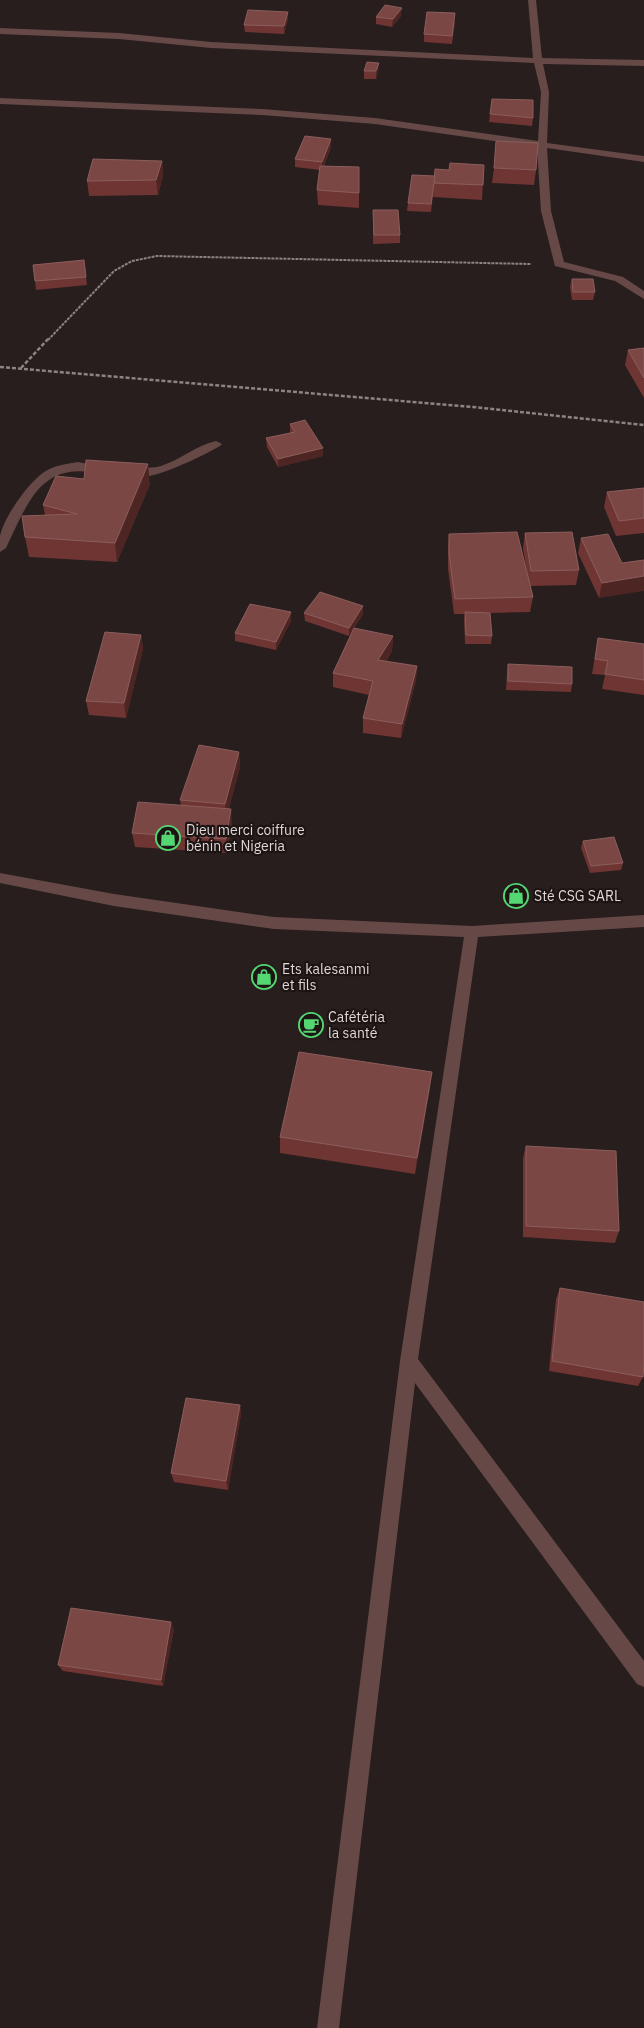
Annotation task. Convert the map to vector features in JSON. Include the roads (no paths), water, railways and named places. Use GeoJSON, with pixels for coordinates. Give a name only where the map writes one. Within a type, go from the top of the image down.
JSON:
{"type":"FeatureCollection","features":[{"type":"Feature","properties":{"kind":"street"},"geometry":{"type":"LineString","coordinates":[[532,0],[538,61],[545,92],[542,146],[546,211],[559,264],[619,279],[644,296]]}},
{"type":"Feature","properties":{"kind":"street"},"geometry":{"type":"LineString","coordinates":[[0,31],[119,36],[211,45],[538,61],[644,63]]}},
{"type":"Feature","properties":{"kind":"street"},"geometry":{"type":"LineString","coordinates":[[0,101],[262,112],[375,121],[422,126],[542,146],[644,159]]}},
{"type":"Feature","properties":{"kind":"street"},"geometry":{"type":"LineString","coordinates":[[0,548],[21,505],[36,483],[51,472],[78,466],[126,474],[152,472],[177,466],[216,444]]}},
{"type":"Feature","properties":{"kind":"street"},"geometry":{"type":"LineString","coordinates":[[0,878],[114,900],[274,923],[472,932],[644,922]]}},
{"type":"Feature","properties":{"kind":"street"},"geometry":{"type":"LineString","coordinates":[[328,2028],[408,1361],[472,932]]}},
{"type":"Feature","properties":{"kind":"street"},"geometry":{"type":"LineString","coordinates":[[408,1361],[644,1676]]}},
{"type":"Feature","properties":{"kind":"place","name":"Dieu merci coiffure bénin et Nigeria"},"geometry":{"type":"Point","coordinates":[168,838]}},
{"type":"Feature","properties":{"kind":"place","name":"Sté CSG SARL"},"geometry":{"type":"Point","coordinates":[516,896]}},
{"type":"Feature","properties":{"kind":"place","name":"Ets kalesanmi et fils"},"geometry":{"type":"Point","coordinates":[264,977]}},
{"type":"Feature","properties":{"kind":"place","name":"Cafétéria la santé"},"geometry":{"type":"Point","coordinates":[311,1025]}}]}
